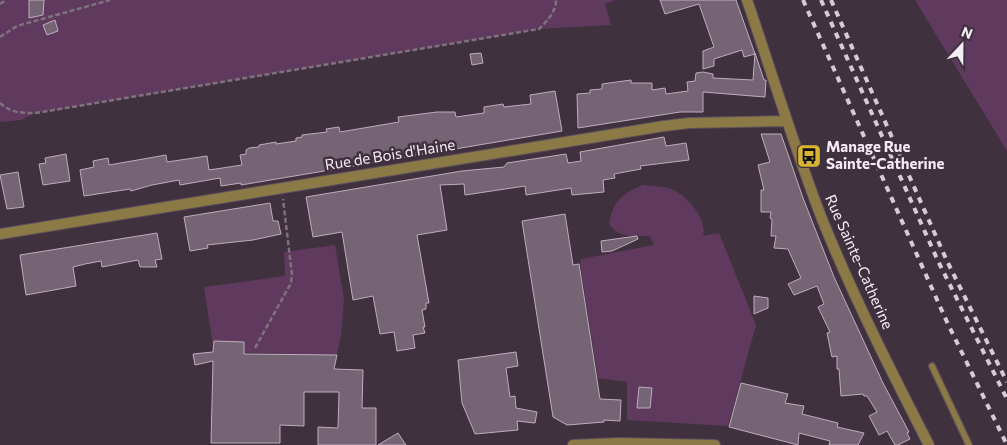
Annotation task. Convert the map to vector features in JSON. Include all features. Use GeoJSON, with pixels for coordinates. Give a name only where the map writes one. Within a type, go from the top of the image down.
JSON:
{"type":"FeatureCollection","features":[{"type":"Feature","properties":{"kind":"street","name":"Rue Sainte-Catherine"},"geometry":{"type":"LineString","coordinates":[[748,0],[787,121],[822,218],[846,275],[905,399],[930,445]]}},
{"type":"Feature","properties":{"kind":"street","name":"Rue de Bois d'Haine"},"geometry":{"type":"LineString","coordinates":[[0,234],[664,126],[689,123],[787,121]]}},
{"type":"Feature","properties":{"kind":"street"},"geometry":{"type":"LineString","coordinates":[[573,445],[618,443],[715,445]]}},
{"type":"Feature","properties":{"kind":"lane"},"geometry":{"type":"LineString","coordinates":[[932,366],[969,445]]}},
{"type":"Feature","properties":{"kind":"path"},"geometry":{"type":"LineString","coordinates":[[0,4],[6,0]]}},
{"type":"Feature","properties":{"kind":"path"},"geometry":{"type":"LineString","coordinates":[[0,36],[17,26],[110,0]]}},
{"type":"Feature","properties":{"kind":"path"},"geometry":{"type":"LineString","coordinates":[[0,103],[5,108],[19,113],[36,113],[539,29],[550,17],[556,6],[556,0]]}},
{"type":"Feature","properties":{"kind":"path"},"geometry":{"type":"LineString","coordinates":[[255,348],[291,283],[292,275],[281,188]]}},
{"type":"Feature","properties":{"kind":"shaded area"},"geometry":{"type":"Polygon","coordinates":[[[0,0],[616,0],[605,4],[611,25],[539,29],[36,113],[21,120],[0,122],[0,0]]]}},
{"type":"Feature","properties":{"kind":"shaded area"},"geometry":{"type":"Polygon","coordinates":[[[915,0],[1007,0],[1007,151],[915,0]]]}},
{"type":"Feature","properties":{"kind":"shaded area"},"geometry":{"type":"Polygon","coordinates":[[[643,185],[664,187],[677,192],[689,202],[699,215],[704,229],[703,236],[719,233],[756,325],[728,426],[627,420],[627,382],[598,378],[580,263],[581,259],[654,245],[650,236],[627,236],[617,232],[609,223],[616,203],[624,195],[643,185]]]}},
{"type":"Feature","properties":{"kind":"shaded area"},"geometry":{"type":"Polygon","coordinates":[[[335,245],[344,299],[337,355],[214,352],[204,287],[285,276],[284,252],[335,245]]]}},
{"type":"Feature","properties":{"kind":"building"},"geometry":{"type":"Polygon","coordinates":[[[29,0],[44,0],[43,15],[29,18],[29,0]]]}},
{"type":"Feature","properties":{"kind":"building"},"geometry":{"type":"Polygon","coordinates":[[[660,0],[736,0],[755,54],[744,57],[742,50],[714,59],[714,66],[703,69],[703,51],[714,47],[699,4],[665,14],[660,0]]]}},
{"type":"Feature","properties":{"kind":"building"},"geometry":{"type":"Polygon","coordinates":[[[55,20],[58,31],[47,35],[43,25],[55,20]]]}},
{"type":"Feature","properties":{"kind":"building"},"geometry":{"type":"Polygon","coordinates":[[[481,53],[483,63],[472,65],[470,54],[481,53]]]}},
{"type":"Feature","properties":{"kind":"building"},"geometry":{"type":"Polygon","coordinates":[[[755,53],[764,80],[766,80],[765,97],[703,92],[703,112],[680,112],[578,128],[577,94],[590,93],[590,90],[602,89],[602,84],[631,80],[631,83],[652,83],[652,90],[665,88],[666,94],[688,91],[687,82],[695,81],[696,73],[703,72],[713,74],[713,78],[753,80],[755,53]]]}},
{"type":"Feature","properties":{"kind":"building"},"geometry":{"type":"Polygon","coordinates":[[[555,91],[562,131],[241,185],[241,183],[221,186],[220,178],[180,185],[179,180],[131,191],[130,189],[84,196],[80,170],[94,167],[93,161],[108,158],[109,165],[166,155],[167,162],[207,156],[209,170],[242,165],[240,155],[246,154],[246,150],[249,148],[276,142],[276,144],[296,141],[296,138],[302,137],[302,135],[327,132],[326,129],[339,127],[340,132],[399,122],[398,117],[437,112],[455,112],[456,117],[484,113],[484,107],[503,104],[504,107],[531,104],[530,95],[555,91]]]}},
{"type":"Feature","properties":{"kind":"building"},"geometry":{"type":"Polygon","coordinates":[[[761,134],[781,134],[803,198],[834,277],[883,383],[909,432],[907,433],[910,439],[898,445],[895,445],[887,431],[879,435],[869,416],[877,412],[867,396],[863,394],[841,396],[837,356],[832,357],[827,333],[830,332],[818,307],[824,304],[817,286],[794,295],[788,284],[801,278],[788,249],[774,248],[776,236],[771,236],[771,212],[761,212],[761,190],[764,190],[758,165],[770,162],[761,134]]]}},
{"type":"Feature","properties":{"kind":"building"},"geometry":{"type":"Polygon","coordinates":[[[664,137],[666,146],[686,143],[689,160],[640,166],[641,169],[614,174],[615,178],[603,180],[604,192],[572,195],[571,188],[526,195],[525,186],[465,195],[464,184],[440,185],[447,230],[417,235],[429,303],[426,303],[426,309],[422,310],[425,333],[413,335],[415,348],[397,351],[394,332],[380,334],[373,296],[353,300],[342,232],[313,237],[306,197],[462,171],[504,167],[507,163],[566,154],[568,163],[581,161],[580,152],[664,137]]]}},
{"type":"Feature","properties":{"kind":"building"},"geometry":{"type":"Polygon","coordinates":[[[66,154],[70,181],[43,185],[39,164],[46,163],[45,158],[66,154]]]}},
{"type":"Feature","properties":{"kind":"building"},"geometry":{"type":"Polygon","coordinates":[[[18,172],[24,207],[7,209],[0,175],[18,172]]]}},
{"type":"Feature","properties":{"kind":"building"},"geometry":{"type":"Polygon","coordinates":[[[270,203],[273,221],[278,221],[281,234],[253,240],[207,245],[208,248],[190,251],[184,217],[270,203]]]}},
{"type":"Feature","properties":{"kind":"building"},"geometry":{"type":"Polygon","coordinates":[[[565,214],[573,265],[579,264],[600,399],[621,400],[620,421],[604,420],[604,422],[567,425],[553,417],[522,221],[565,214]]]}},
{"type":"Feature","properties":{"kind":"building"},"geometry":{"type":"Polygon","coordinates":[[[157,233],[162,259],[155,260],[157,267],[140,267],[138,260],[102,267],[101,261],[85,264],[73,267],[76,286],[26,295],[20,255],[157,233]]]}},
{"type":"Feature","properties":{"kind":"building"},"geometry":{"type":"Polygon","coordinates":[[[637,236],[638,239],[612,251],[602,252],[601,241],[637,236]]]}},
{"type":"Feature","properties":{"kind":"building"},"geometry":{"type":"Polygon","coordinates":[[[754,296],[768,298],[768,308],[754,314],[754,296]]]}},
{"type":"Feature","properties":{"kind":"building"},"geometry":{"type":"Polygon","coordinates":[[[214,341],[244,342],[244,354],[337,355],[334,369],[363,370],[362,408],[376,408],[376,445],[318,445],[318,427],[338,428],[339,392],[304,392],[304,426],[280,425],[280,443],[211,443],[213,361],[195,365],[193,354],[213,352],[214,341]]]}},
{"type":"Feature","properties":{"kind":"building"},"geometry":{"type":"Polygon","coordinates":[[[516,352],[518,366],[506,368],[510,397],[515,396],[516,408],[537,412],[535,423],[517,421],[518,430],[475,434],[462,403],[458,360],[516,352]]]}},
{"type":"Feature","properties":{"kind":"building"},"geometry":{"type":"Polygon","coordinates":[[[741,383],[788,394],[785,403],[804,406],[802,414],[838,423],[837,427],[864,433],[858,445],[829,445],[830,441],[799,433],[798,445],[729,427],[741,383]]]}},
{"type":"Feature","properties":{"kind":"building"},"geometry":{"type":"Polygon","coordinates":[[[639,387],[652,388],[650,408],[637,408],[639,387]]]}},
{"type":"Feature","properties":{"kind":"building"},"geometry":{"type":"Polygon","coordinates":[[[398,433],[406,445],[378,445],[398,433]]]}},
{"type":"Feature","properties":{"kind":"railway"},"geometry":{"type":"LineString","coordinates":[[803,0],[947,322],[1007,445]]}},
{"type":"Feature","properties":{"kind":"railway"},"geometry":{"type":"LineString","coordinates":[[821,0],[938,261],[1007,399]]}},
{"type":"Feature","properties":{"kind":"railway"},"geometry":{"type":"LineString","coordinates":[[831,0],[947,261],[1007,382]]}},
{"type":"Feature","properties":{"kind":"place","name":"Manage Rue Sainte-Catherine"},"geometry":{"type":"Point","coordinates":[809,156]}}]}
